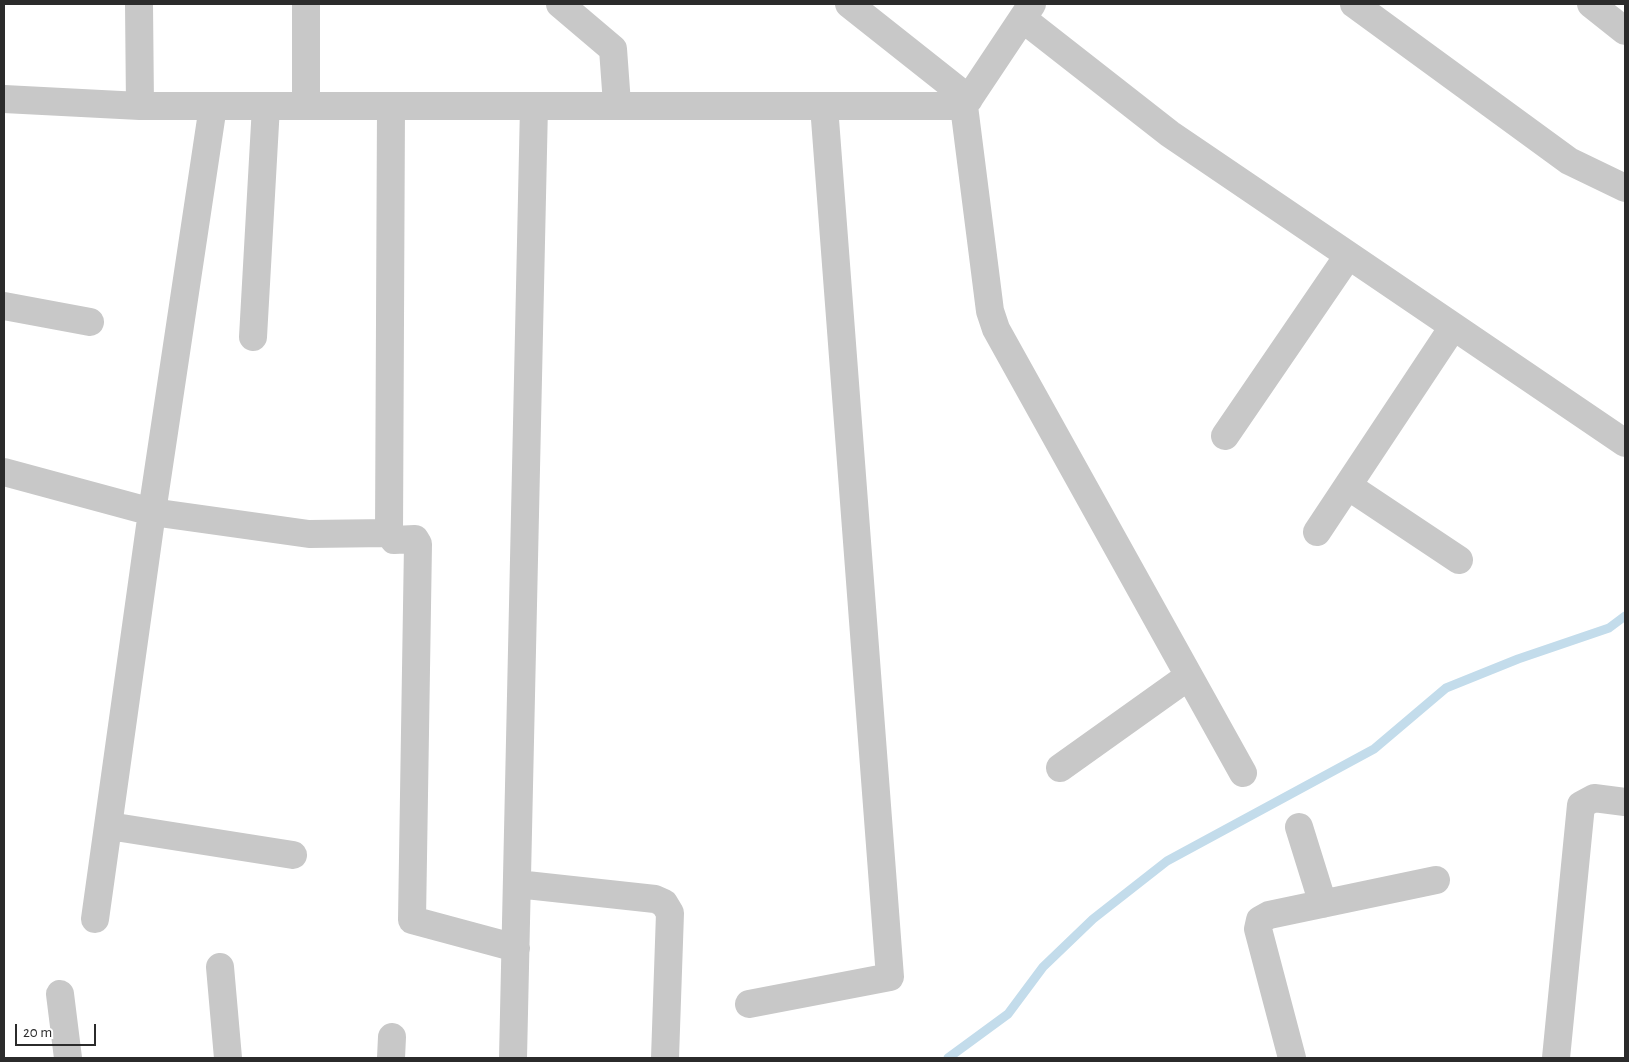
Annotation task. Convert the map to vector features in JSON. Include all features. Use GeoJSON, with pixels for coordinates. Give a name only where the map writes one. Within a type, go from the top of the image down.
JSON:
{"type":"FeatureCollection","features":[{"type":"Feature","properties":{"kind":"street"},"geometry":{"type":"LineString","coordinates":[[139,4],[140,106]]}},
{"type":"Feature","properties":{"kind":"street"},"geometry":{"type":"LineString","coordinates":[[306,4],[306,106]]}},
{"type":"Feature","properties":{"kind":"street"},"geometry":{"type":"LineString","coordinates":[[560,4],[613,49],[618,104]]}},
{"type":"Feature","properties":{"kind":"street"},"geometry":{"type":"LineString","coordinates":[[849,4],[967,103]]}},
{"type":"Feature","properties":{"kind":"street"},"geometry":{"type":"LineString","coordinates":[[1354,4],[1569,161],[1625,188]]}},
{"type":"Feature","properties":{"kind":"street"},"geometry":{"type":"LineString","coordinates":[[1591,4],[1625,30]]}},
{"type":"Feature","properties":{"kind":"street"},"geometry":{"type":"LineString","coordinates":[[1243,773],[996,330],[990,311],[967,103],[1028,11],[1170,134],[1625,443]]}},
{"type":"Feature","properties":{"kind":"street"},"geometry":{"type":"LineString","coordinates":[[4,99],[140,106],[534,106],[618,104],[824,106],[967,103]]}},
{"type":"Feature","properties":{"kind":"street"},"geometry":{"type":"LineString","coordinates":[[95,919],[152,512],[213,106]]}},
{"type":"Feature","properties":{"kind":"street"},"geometry":{"type":"LineString","coordinates":[[253,337],[266,106]]}},
{"type":"Feature","properties":{"kind":"street"},"geometry":{"type":"LineString","coordinates":[[390,106],[389,533],[394,540],[416,539],[418,544],[412,920],[516,948]]}},
{"type":"Feature","properties":{"kind":"street"},"geometry":{"type":"LineString","coordinates":[[513,1058],[534,106]]}},
{"type":"Feature","properties":{"kind":"street"},"geometry":{"type":"LineString","coordinates":[[749,1004],[890,977],[824,106]]}},
{"type":"Feature","properties":{"kind":"street"},"geometry":{"type":"LineString","coordinates":[[1225,436],[1348,256]]}},
{"type":"Feature","properties":{"kind":"street"},"geometry":{"type":"LineString","coordinates":[[4,306],[90,322]]}},
{"type":"Feature","properties":{"kind":"street"},"geometry":{"type":"LineString","coordinates":[[1317,532],[1453,327]]}},
{"type":"Feature","properties":{"kind":"street"},"geometry":{"type":"LineString","coordinates":[[4,472],[152,512],[309,534],[389,533]]}},
{"type":"Feature","properties":{"kind":"street"},"geometry":{"type":"LineString","coordinates":[[1348,486],[1459,560]]}},
{"type":"Feature","properties":{"kind":"street"},"geometry":{"type":"LineString","coordinates":[[1060,768],[1189,676]]}},
{"type":"Feature","properties":{"kind":"street"},"geometry":{"type":"LineString","coordinates":[[1556,1058],[1581,805],[1594,798],[1625,802]]}},
{"type":"Feature","properties":{"kind":"street"},"geometry":{"type":"LineString","coordinates":[[109,826],[293,854]]}},
{"type":"Feature","properties":{"kind":"street"},"geometry":{"type":"LineString","coordinates":[[1299,827],[1323,904]]}},
{"type":"Feature","properties":{"kind":"street"},"geometry":{"type":"LineString","coordinates":[[1292,1058],[1258,929],[1260,920],[1269,915],[1436,880]]}},
{"type":"Feature","properties":{"kind":"street"},"geometry":{"type":"LineString","coordinates":[[517,884],[655,899],[664,904],[670,913],[665,1058]]}},
{"type":"Feature","properties":{"kind":"street"},"geometry":{"type":"LineString","coordinates":[[220,967],[228,1058]]}},
{"type":"Feature","properties":{"kind":"street"},"geometry":{"type":"LineString","coordinates":[[60,994],[68,1058]]}},
{"type":"Feature","properties":{"kind":"waterway"},"geometry":{"type":"LineString","coordinates":[[948,1058],[1008,1014],[1043,967],[1093,919],[1167,861],[1374,749],[1446,688],[1518,659],[1609,628],[1625,616]]}}]}
